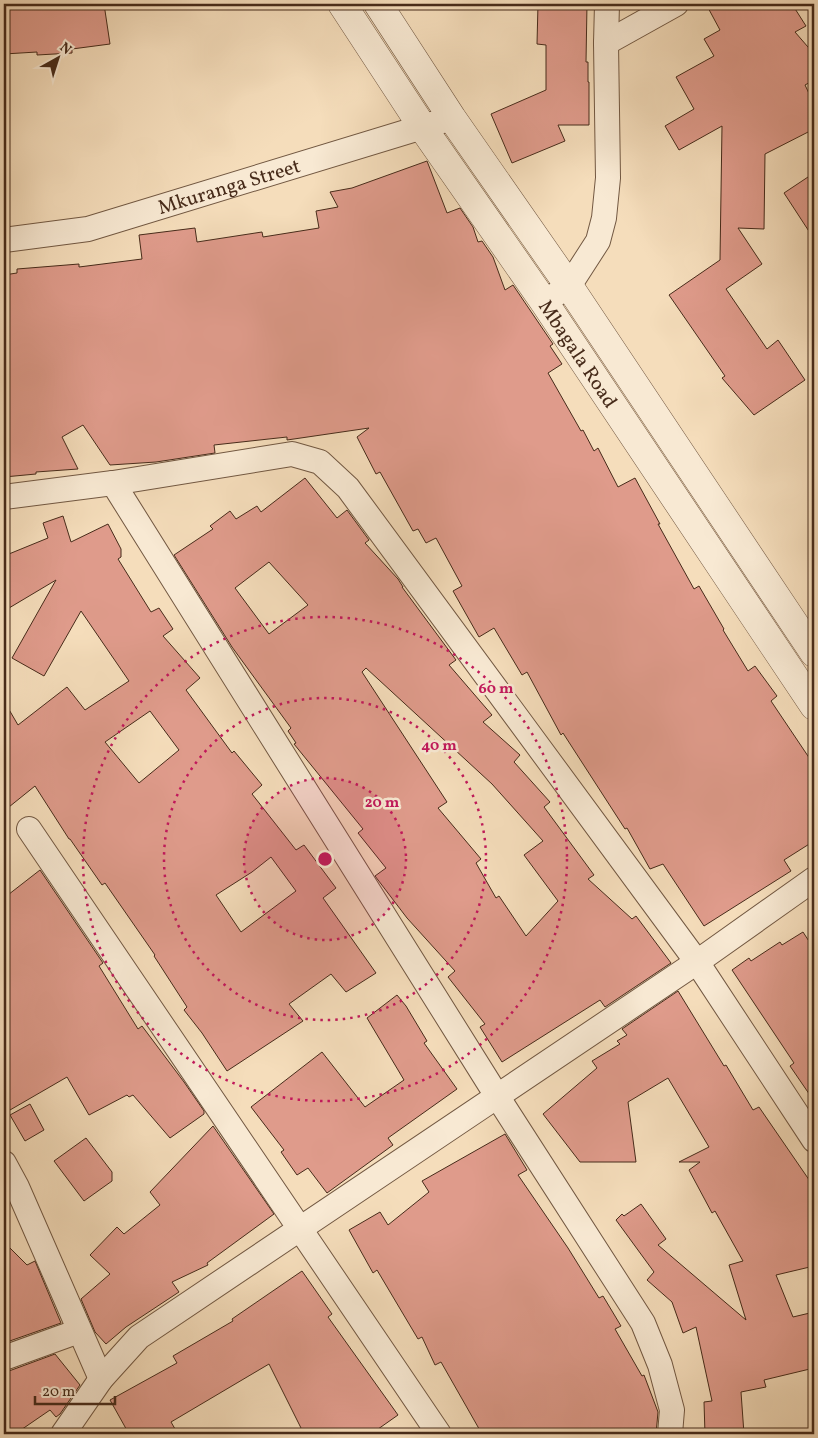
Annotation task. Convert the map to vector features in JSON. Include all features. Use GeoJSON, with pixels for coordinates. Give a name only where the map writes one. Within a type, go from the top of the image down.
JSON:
{"type":"FeatureCollection","features":[{"type":"Feature","properties":{"kind":"street","name":"Mbagala Road"},"geometry":{"type":"LineString","coordinates":[[342,4],[422,127],[544,302],[814,706]]}},
{"type":"Feature","properties":{"kind":"street","name":"Mbagala Road"},"geometry":{"type":"LineString","coordinates":[[378,4],[452,118],[569,286],[814,653]]}},
{"type":"Feature","properties":{"kind":"street"},"geometry":{"type":"LineString","coordinates":[[544,302],[569,286],[598,241],[604,218],[608,178],[607,4]]}},
{"type":"Feature","properties":{"kind":"street"},"geometry":{"type":"LineString","coordinates":[[606,43],[676,4]]}},
{"type":"Feature","properties":{"kind":"street","name":"Mkuranga Street"},"geometry":{"type":"LineString","coordinates":[[4,240],[88,229],[452,118]]}},
{"type":"Feature","properties":{"kind":"street"},"geometry":{"type":"LineString","coordinates":[[4,497],[112,483],[292,454],[320,462],[348,488],[697,962],[814,1140]]}},
{"type":"Feature","properties":{"kind":"street"},"geometry":{"type":"LineString","coordinates":[[112,483],[497,1096],[643,1323],[660,1365],[672,1410],[670,1434]]}},
{"type":"Feature","properties":{"kind":"street"},"geometry":{"type":"LineString","coordinates":[[30,829],[439,1434]]}},
{"type":"Feature","properties":{"kind":"street"},"geometry":{"type":"LineString","coordinates":[[63,1434],[101,1379],[139,1337],[697,962],[814,879]]}},
{"type":"Feature","properties":{"kind":"street"},"geometry":{"type":"LineString","coordinates":[[4,1163],[17,1187],[101,1379]]}},
{"type":"Feature","properties":{"kind":"street"},"geometry":{"type":"LineString","coordinates":[[4,1358],[79,1331]]}},
{"type":"Feature","properties":{"kind":"building"},"geometry":{"type":"Polygon","coordinates":[[[104,4],[110,44],[72,49],[72,53],[37,55],[37,52],[4,54],[4,6],[104,4]]]}},
{"type":"Feature","properties":{"kind":"building"},"geometry":{"type":"Polygon","coordinates":[[[538,4],[587,4],[586,62],[588,62],[589,82],[589,125],[558,125],[565,141],[512,163],[491,114],[546,90],[546,45],[537,44],[538,4]]]}},
{"type":"Feature","properties":{"kind":"building"},"geometry":{"type":"Polygon","coordinates":[[[706,4],[792,4],[806,26],[795,32],[814,54],[814,80],[805,85],[814,104],[814,129],[765,154],[764,229],[738,228],[762,264],[726,289],[767,349],[778,340],[805,380],[754,415],[722,378],[725,376],[669,295],[720,260],[722,126],[679,150],[665,126],[694,109],[676,77],[714,56],[704,39],[720,30],[706,4]]]}},
{"type":"Feature","properties":{"kind":"building"},"geometry":{"type":"Polygon","coordinates":[[[427,161],[447,213],[460,208],[473,227],[478,242],[482,241],[493,257],[505,290],[513,285],[553,344],[550,346],[562,364],[548,373],[581,431],[583,430],[594,451],[598,448],[618,487],[635,478],[694,589],[699,586],[748,671],[755,666],[777,696],[771,701],[814,765],[814,841],[784,860],[791,871],[704,926],[663,864],[650,869],[627,828],[625,829],[563,733],[561,735],[527,672],[522,675],[494,628],[479,637],[453,591],[462,586],[436,538],[426,543],[418,529],[413,531],[380,472],[376,474],[357,437],[369,428],[287,440],[287,437],[214,445],[215,453],[156,462],[110,465],[83,425],[62,437],[78,469],[36,472],[36,474],[4,477],[4,275],[17,273],[17,269],[79,264],[79,267],[142,259],[139,235],[195,228],[197,242],[262,232],[263,237],[319,228],[316,211],[338,207],[330,192],[352,188],[427,161]]]}},
{"type":"Feature","properties":{"kind":"building"},"geometry":{"type":"Polygon","coordinates":[[[814,173],[814,239],[784,193],[814,173]]]}},
{"type":"Feature","properties":{"kind":"building"},"geometry":{"type":"Polygon","coordinates":[[[305,478],[337,518],[347,510],[369,540],[365,543],[398,579],[456,660],[449,665],[492,715],[483,722],[520,755],[514,762],[550,802],[544,807],[594,875],[588,879],[632,919],[636,916],[671,963],[605,1007],[600,1000],[502,1062],[480,1027],[485,1024],[448,977],[455,971],[407,918],[375,876],[386,868],[358,833],[363,829],[294,744],[296,743],[288,731],[291,728],[232,647],[174,555],[213,529],[210,526],[230,511],[236,519],[257,506],[261,512],[305,478]],[[269,562],[235,588],[269,634],[308,605],[269,562]],[[366,668],[362,672],[447,802],[438,808],[481,859],[476,863],[496,898],[499,896],[526,936],[558,901],[524,855],[543,841],[492,784],[366,668]]]}},
{"type":"Feature","properties":{"kind":"building"},"geometry":{"type":"Polygon","coordinates":[[[63,516],[71,542],[108,524],[121,549],[121,557],[118,559],[151,612],[159,608],[173,629],[163,636],[200,678],[186,690],[232,753],[234,751],[262,785],[252,794],[296,850],[304,845],[336,888],[323,898],[376,973],[346,992],[331,974],[289,1004],[303,1021],[227,1071],[184,1010],[187,1007],[155,955],[105,883],[102,885],[69,839],[35,786],[4,811],[4,701],[18,725],[67,687],[85,710],[129,681],[81,611],[44,676],[12,658],[56,580],[4,611],[4,556],[48,538],[43,523],[63,516]],[[150,711],[105,742],[139,783],[179,750],[150,711]],[[271,857],[252,872],[216,895],[241,932],[296,891],[271,857]]]}},
{"type":"Feature","properties":{"kind":"building"},"geometry":{"type":"Polygon","coordinates":[[[40,870],[103,963],[99,966],[138,1029],[142,1026],[204,1111],[204,1114],[170,1138],[133,1095],[129,1097],[127,1095],[89,1115],[67,1077],[10,1110],[4,1098],[4,898],[40,870]]]}},
{"type":"Feature","properties":{"kind":"building"},"geometry":{"type":"Polygon","coordinates":[[[803,932],[814,949],[814,1101],[790,1066],[794,1063],[732,970],[749,958],[751,961],[780,942],[782,945],[803,932]]]}},
{"type":"Feature","properties":{"kind":"building"},"geometry":{"type":"Polygon","coordinates":[[[678,991],[753,1110],[759,1107],[814,1187],[814,1266],[776,1275],[793,1317],[814,1312],[814,1368],[764,1380],[766,1387],[741,1392],[744,1434],[705,1434],[704,1402],[712,1401],[696,1327],[683,1333],[672,1302],[647,1280],[654,1272],[616,1220],[622,1214],[624,1216],[641,1204],[666,1239],[658,1245],[746,1320],[729,1265],[743,1261],[715,1211],[712,1213],[689,1170],[700,1162],[679,1162],[709,1147],[668,1078],[628,1102],[636,1162],[580,1162],[543,1114],[597,1068],[592,1061],[620,1044],[617,1041],[627,1035],[622,1029],[678,991]]]}},
{"type":"Feature","properties":{"kind":"building"},"geometry":{"type":"Polygon","coordinates":[[[397,995],[406,1006],[427,1041],[424,1043],[457,1089],[388,1138],[393,1145],[327,1193],[308,1168],[297,1175],[281,1152],[284,1150],[251,1107],[322,1052],[365,1107],[404,1080],[367,1018],[397,995]]]}},
{"type":"Feature","properties":{"kind":"building"},"geometry":{"type":"Polygon","coordinates":[[[30,1104],[44,1130],[25,1141],[10,1115],[30,1104]]]}},
{"type":"Feature","properties":{"kind":"building"},"geometry":{"type":"Polygon","coordinates":[[[213,1126],[274,1214],[207,1263],[208,1265],[172,1282],[179,1292],[126,1327],[106,1344],[95,1332],[81,1299],[110,1274],[90,1255],[117,1227],[124,1234],[160,1205],[150,1192],[213,1126]]]}},
{"type":"Feature","properties":{"kind":"building"},"geometry":{"type":"Polygon","coordinates":[[[505,1134],[527,1170],[518,1175],[568,1248],[599,1298],[603,1296],[621,1326],[615,1329],[642,1376],[644,1375],[658,1412],[656,1434],[482,1434],[441,1362],[435,1365],[422,1337],[418,1339],[377,1270],[373,1273],[349,1230],[380,1212],[388,1225],[429,1192],[422,1181],[505,1134]]]}},
{"type":"Feature","properties":{"kind":"building"},"geometry":{"type":"Polygon","coordinates":[[[86,1138],[112,1172],[112,1181],[84,1201],[54,1161],[86,1138]]]}},
{"type":"Feature","properties":{"kind":"building"},"geometry":{"type":"Polygon","coordinates":[[[4,1242],[27,1265],[35,1261],[61,1323],[4,1343],[4,1242]]]}},
{"type":"Feature","properties":{"kind":"building"},"geometry":{"type":"Polygon","coordinates":[[[302,1271],[332,1314],[328,1317],[398,1415],[371,1434],[304,1434],[269,1364],[171,1422],[178,1434],[129,1434],[110,1400],[177,1363],[173,1356],[233,1321],[232,1319],[302,1271]]]}},
{"type":"Feature","properties":{"kind":"building"},"geometry":{"type":"Polygon","coordinates":[[[55,1354],[80,1385],[56,1417],[50,1410],[15,1434],[4,1434],[4,1371],[9,1371],[55,1354]]]}}]}
